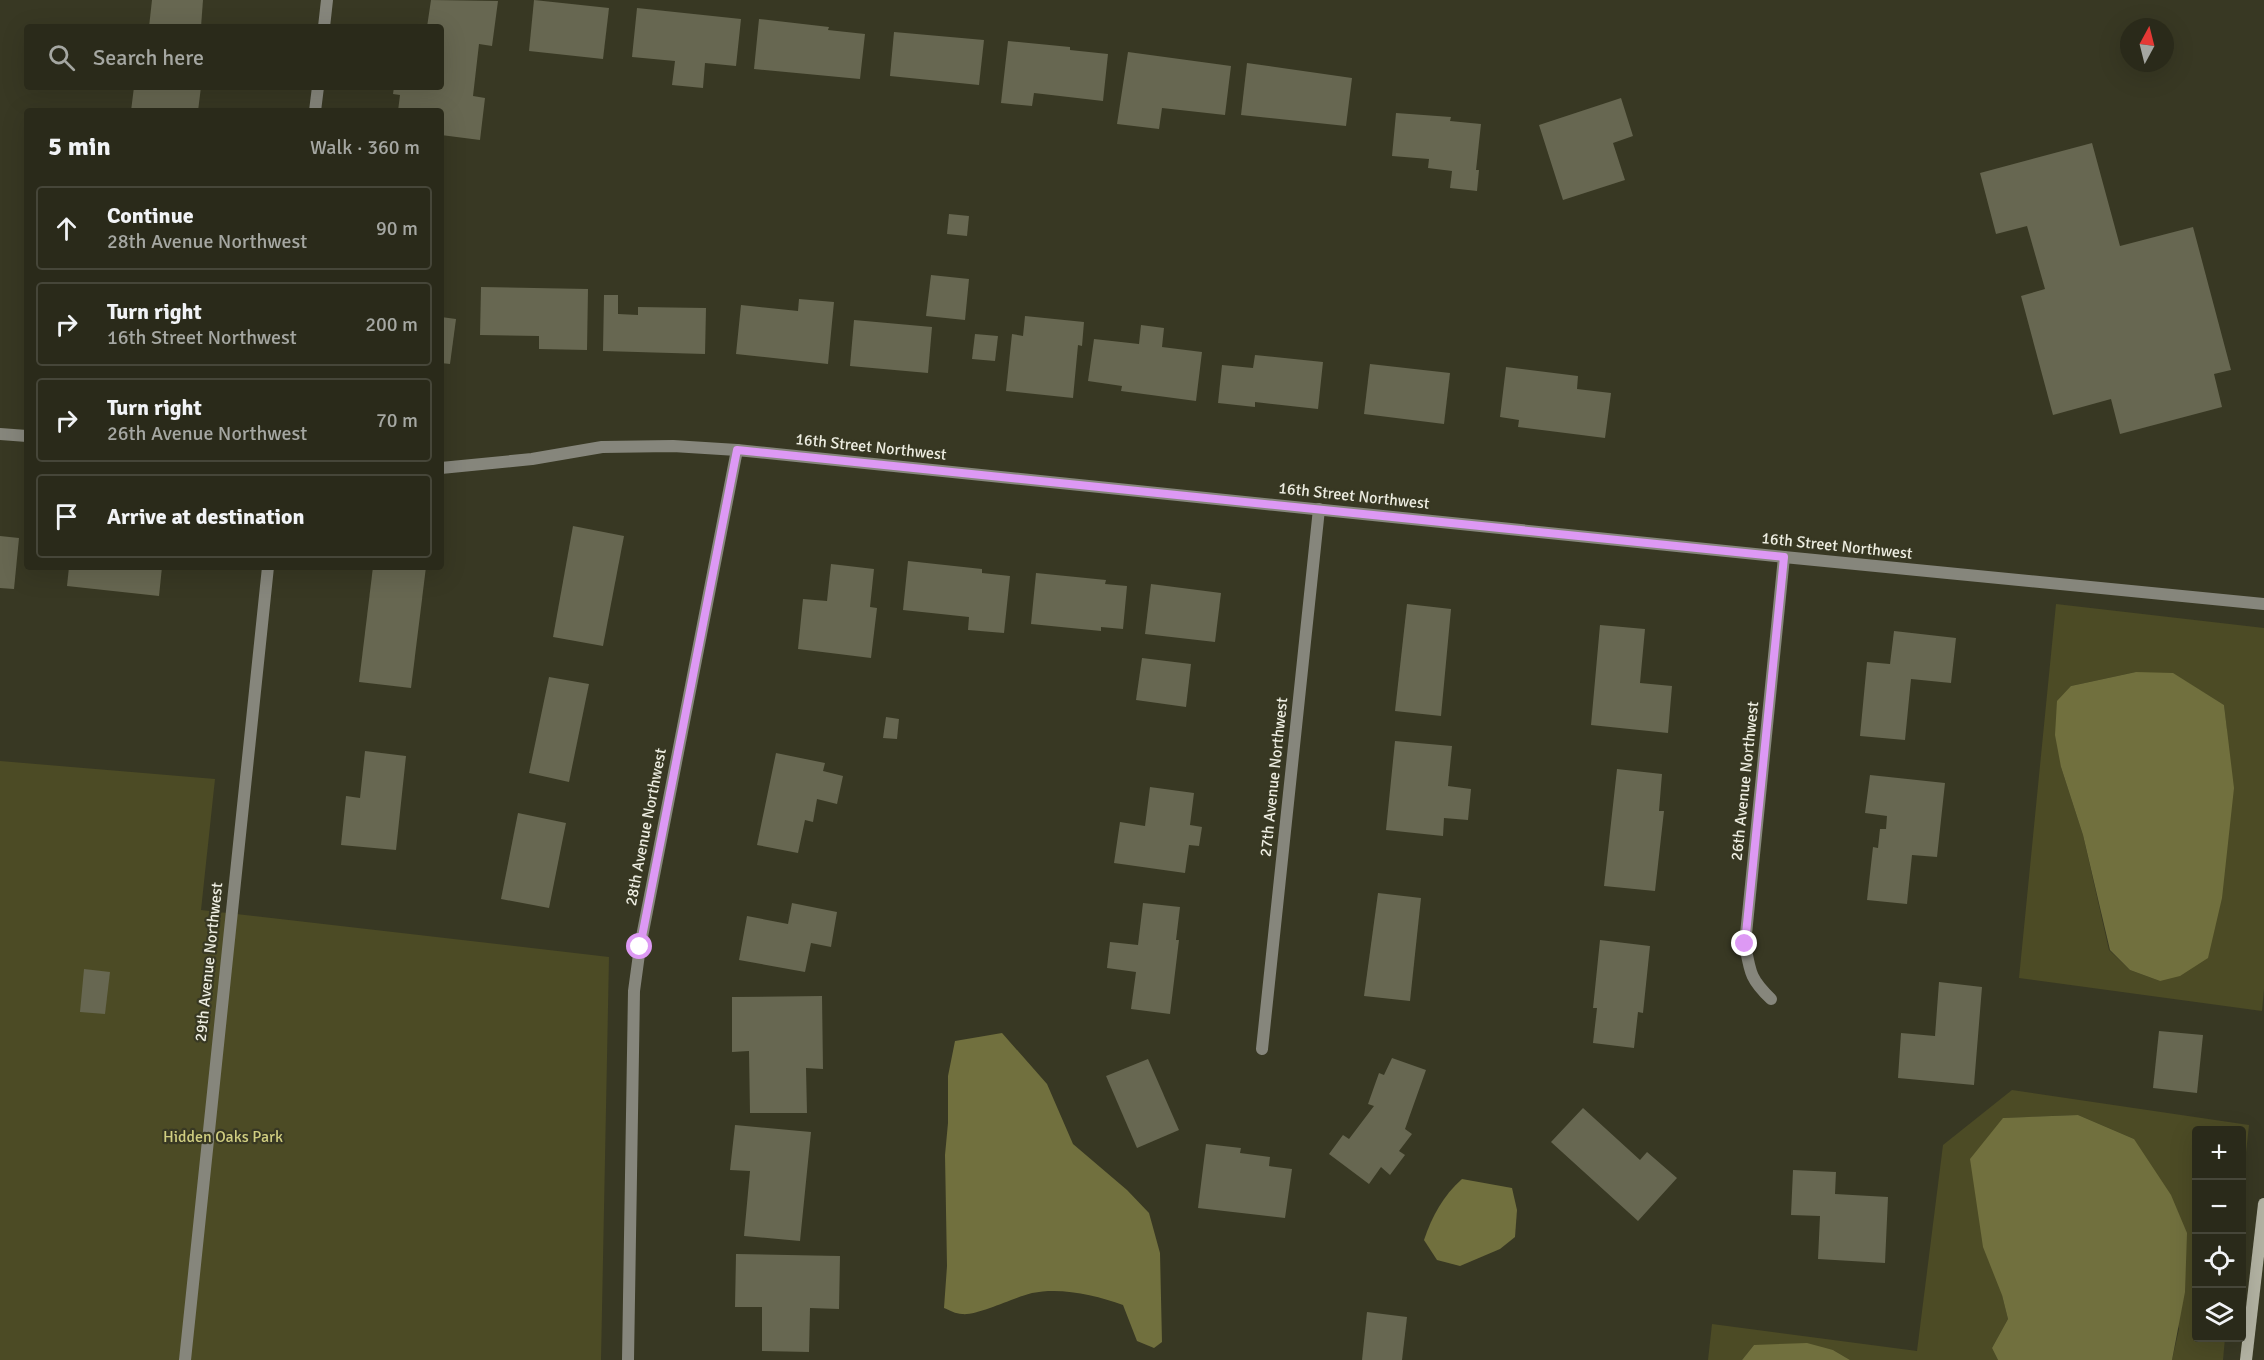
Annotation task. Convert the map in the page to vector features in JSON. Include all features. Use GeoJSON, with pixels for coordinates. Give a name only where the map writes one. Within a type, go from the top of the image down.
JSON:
{"type":"FeatureCollection","features":[{"type":"Feature","properties":{"kind":"main road"},"geometry":{"type":"LineString","coordinates":[[2246,1360],[2264,1204]]}},
{"type":"Feature","properties":{"kind":"street"},"geometry":{"type":"LineString","coordinates":[[324,24],[327,0]]}},
{"type":"Feature","properties":{"kind":"street"},"geometry":{"type":"LineString","coordinates":[[315,108],[318,90]]}},
{"type":"Feature","properties":{"kind":"street"},"geometry":{"type":"LineString","coordinates":[[0,434],[24,436]]}},
{"type":"Feature","properties":{"kind":"street","name":"16th Street Northwest"},"geometry":{"type":"LineString","coordinates":[[444,468],[532,459],[602,447],[673,446],[737,450],[2264,604]]}},
{"type":"Feature","properties":{"kind":"street","name":"28th Avenue Northwest"},"geometry":{"type":"LineString","coordinates":[[628,1360],[634,991],[640,947],[737,450]]}},
{"type":"Feature","properties":{"kind":"street","name":"27th Avenue Northwest"},"geometry":{"type":"LineString","coordinates":[[1262,1049],[1320,509]]}},
{"type":"Feature","properties":{"kind":"street","name":"26th Avenue Northwest"},"geometry":{"type":"LineString","coordinates":[[1771,999],[1755,984],[1745,944],[1784,557]]}},
{"type":"Feature","properties":{"kind":"street","name":"29th Avenue Northwest"},"geometry":{"type":"LineString","coordinates":[[185,1360],[268,570]]}},
{"type":"Feature","properties":{"kind":"green space"},"geometry":{"type":"Polygon","coordinates":[[[2056,604],[2264,628],[2264,989],[2262,1011],[2019,978],[2056,604]],[[2136,672],[2071,686],[2061,767],[2083,835],[2109,950],[2130,970],[2160,981],[2227,731],[2224,705],[2185,681],[2136,672]]]}},
{"type":"Feature","properties":{"kind":"green space","name":"Hidden Oaks Park"},"geometry":{"type":"Polygon","coordinates":[[[0,761],[215,779],[201,910],[609,957],[601,1360],[0,1360],[0,761]]]}},
{"type":"Feature","properties":{"kind":"green space"},"geometry":{"type":"Polygon","coordinates":[[[2012,1090],[2249,1125],[2246,1153],[2246,1126],[2192,1126],[2192,1342],[2225,1342],[2223,1360],[2172,1360],[2179,1329],[2134,1139],[2078,1115],[2003,1118],[2002,1295],[2008,1319],[1992,1348],[1998,1360],[1850,1360],[1833,1350],[1754,1345],[1742,1360],[1708,1360],[1712,1324],[1917,1351],[1943,1145],[2012,1090]]]}},
{"type":"Feature","properties":{"kind":"shaded area"},"geometry":{"type":"Polygon","coordinates":[[[2136,672],[2173,673],[2224,705],[2234,788],[2222,898],[2208,958],[2180,976],[2160,981],[2130,970],[2110,950],[2083,835],[2061,767],[2055,735],[2057,701],[2071,686],[2136,672]]]}},
{"type":"Feature","properties":{"kind":"shaded area"},"geometry":{"type":"Polygon","coordinates":[[[1002,1033],[1047,1084],[1073,1144],[1127,1190],[1149,1213],[1160,1253],[1162,1342],[1154,1348],[1137,1341],[1123,1305],[1090,1295],[1043,1291],[969,1314],[957,1313],[944,1308],[947,1266],[945,1155],[948,1076],[955,1041],[1002,1033]]]}},
{"type":"Feature","properties":{"kind":"shaded area"},"geometry":{"type":"Polygon","coordinates":[[[2078,1115],[2134,1139],[2171,1195],[2187,1233],[2185,1292],[2172,1360],[1998,1360],[1992,1348],[2008,1319],[2002,1295],[1983,1247],[1970,1159],[2003,1118],[2078,1115]]]}},
{"type":"Feature","properties":{"kind":"shaded area"},"geometry":{"type":"Polygon","coordinates":[[[1462,1179],[1512,1188],[1517,1210],[1515,1237],[1500,1249],[1460,1266],[1437,1260],[1424,1240],[1439,1207],[1462,1179]]]}},
{"type":"Feature","properties":{"kind":"shaded area"},"geometry":{"type":"Polygon","coordinates":[[[1807,1343],[1833,1350],[1850,1360],[1742,1360],[1754,1345],[1807,1343]]]}},
{"type":"Feature","properties":{"kind":"building"},"geometry":{"type":"Polygon","coordinates":[[[152,0],[203,0],[201,24],[149,24],[152,0]]]}},
{"type":"Feature","properties":{"kind":"building"},"geometry":{"type":"Polygon","coordinates":[[[431,0],[498,1],[492,46],[479,44],[473,96],[485,98],[480,140],[444,135],[444,108],[398,108],[400,95],[393,94],[394,90],[444,90],[444,24],[427,24],[431,0]]]}},
{"type":"Feature","properties":{"kind":"building"},"geometry":{"type":"Polygon","coordinates":[[[534,0],[609,8],[603,59],[529,51],[534,0]]]}},
{"type":"Feature","properties":{"kind":"building"},"geometry":{"type":"Polygon","coordinates":[[[637,8],[741,19],[736,66],[705,63],[703,88],[672,85],[675,61],[632,57],[637,8]]]}},
{"type":"Feature","properties":{"kind":"building"},"geometry":{"type":"Polygon","coordinates":[[[759,19],[829,27],[828,30],[865,34],[860,79],[754,69],[759,19]]]}},
{"type":"Feature","properties":{"kind":"building"},"geometry":{"type":"Polygon","coordinates":[[[894,32],[984,40],[979,85],[890,76],[894,32]]]}},
{"type":"Feature","properties":{"kind":"building"},"geometry":{"type":"Polygon","coordinates":[[[1008,41],[1070,47],[1070,50],[1108,54],[1103,101],[1034,93],[1032,106],[1001,103],[1008,41]]]}},
{"type":"Feature","properties":{"kind":"building"},"geometry":{"type":"Polygon","coordinates":[[[1128,52],[1231,66],[1225,115],[1162,108],[1159,129],[1117,124],[1128,52]]]}},
{"type":"Feature","properties":{"kind":"building"},"geometry":{"type":"Polygon","coordinates":[[[1247,63],[1352,78],[1346,126],[1241,115],[1247,63]]]}},
{"type":"Feature","properties":{"kind":"building"},"geometry":{"type":"Polygon","coordinates":[[[134,90],[201,90],[198,108],[131,108],[134,90]]]}},
{"type":"Feature","properties":{"kind":"building"},"geometry":{"type":"Polygon","coordinates":[[[1621,98],[1633,136],[1613,143],[1625,180],[1563,200],[1539,125],[1621,98]]]}},
{"type":"Feature","properties":{"kind":"building"},"geometry":{"type":"Polygon","coordinates":[[[1396,113],[1451,117],[1450,121],[1481,124],[1476,170],[1479,170],[1477,191],[1450,188],[1452,171],[1428,168],[1429,159],[1392,156],[1396,113]]]}},
{"type":"Feature","properties":{"kind":"building"},"geometry":{"type":"Polygon","coordinates":[[[2092,143],[2120,246],[2193,227],[2231,370],[2214,374],[2222,407],[2120,434],[2111,399],[2053,415],[2021,296],[2045,289],[2027,226],[1996,234],[1980,173],[2092,143]]]}},
{"type":"Feature","properties":{"kind":"building"},"geometry":{"type":"Polygon","coordinates":[[[949,214],[969,216],[967,236],[947,234],[949,214]]]}},
{"type":"Feature","properties":{"kind":"building"},"geometry":{"type":"Polygon","coordinates":[[[931,275],[969,279],[965,320],[926,316],[931,275]]]}},
{"type":"Feature","properties":{"kind":"building"},"geometry":{"type":"Polygon","coordinates":[[[481,287],[588,289],[587,350],[539,349],[539,336],[480,335],[481,287]]]}},
{"type":"Feature","properties":{"kind":"building"},"geometry":{"type":"Polygon","coordinates":[[[604,295],[618,295],[618,314],[638,315],[638,307],[706,308],[705,354],[603,351],[604,295]]]}},
{"type":"Feature","properties":{"kind":"building"},"geometry":{"type":"Polygon","coordinates":[[[799,299],[834,302],[828,364],[736,354],[741,305],[798,311],[799,299]]]}},
{"type":"Feature","properties":{"kind":"building"},"geometry":{"type":"Polygon","coordinates":[[[1025,316],[1084,322],[1082,346],[1078,345],[1073,398],[1006,391],[1012,334],[1023,336],[1025,316]]]}},
{"type":"Feature","properties":{"kind":"building"},"geometry":{"type":"Polygon","coordinates":[[[444,317],[456,319],[450,364],[444,363],[444,317]]]}},
{"type":"Feature","properties":{"kind":"building"},"geometry":{"type":"Polygon","coordinates":[[[854,320],[932,327],[928,373],[850,366],[854,320]]]}},
{"type":"Feature","properties":{"kind":"building"},"geometry":{"type":"Polygon","coordinates":[[[1141,325],[1164,328],[1162,347],[1202,352],[1196,401],[1121,391],[1122,386],[1088,381],[1094,339],[1139,344],[1141,325]]]}},
{"type":"Feature","properties":{"kind":"building"},"geometry":{"type":"Polygon","coordinates":[[[975,334],[998,336],[995,361],[972,359],[975,334]]]}},
{"type":"Feature","properties":{"kind":"building"},"geometry":{"type":"Polygon","coordinates":[[[1255,355],[1323,362],[1318,409],[1255,402],[1255,407],[1218,403],[1222,365],[1253,368],[1255,355]]]}},
{"type":"Feature","properties":{"kind":"building"},"geometry":{"type":"Polygon","coordinates":[[[1370,364],[1450,373],[1444,424],[1364,414],[1370,364]]]}},
{"type":"Feature","properties":{"kind":"building"},"geometry":{"type":"Polygon","coordinates":[[[1506,367],[1578,376],[1577,389],[1611,393],[1605,438],[1518,427],[1519,420],[1500,417],[1506,367]]]}},
{"type":"Feature","properties":{"kind":"building"},"geometry":{"type":"Polygon","coordinates":[[[573,526],[624,536],[603,646],[553,637],[573,526]]]}},
{"type":"Feature","properties":{"kind":"building"},"geometry":{"type":"Polygon","coordinates":[[[0,536],[19,538],[14,589],[0,588],[0,536]]]}},
{"type":"Feature","properties":{"kind":"building"},"geometry":{"type":"Polygon","coordinates":[[[908,561],[982,569],[982,573],[1010,576],[1004,633],[968,630],[969,617],[903,610],[908,561]]]}},
{"type":"Feature","properties":{"kind":"building"},"geometry":{"type":"Polygon","coordinates":[[[831,564],[874,569],[870,607],[877,608],[871,658],[798,649],[803,599],[827,601],[831,564]]]}},
{"type":"Feature","properties":{"kind":"building"},"geometry":{"type":"Polygon","coordinates":[[[69,570],[162,570],[159,596],[67,586],[69,570]]]}},
{"type":"Feature","properties":{"kind":"building"},"geometry":{"type":"Polygon","coordinates":[[[373,570],[426,570],[411,688],[359,682],[373,570]]]}},
{"type":"Feature","properties":{"kind":"building"},"geometry":{"type":"Polygon","coordinates":[[[1036,573],[1106,580],[1105,584],[1127,586],[1123,629],[1101,627],[1101,631],[1031,624],[1036,573]]]}},
{"type":"Feature","properties":{"kind":"building"},"geometry":{"type":"Polygon","coordinates":[[[1151,584],[1221,593],[1215,642],[1145,634],[1151,584]]]}},
{"type":"Feature","properties":{"kind":"building"},"geometry":{"type":"Polygon","coordinates":[[[1407,604],[1451,609],[1441,716],[1395,711],[1407,604]]]}},
{"type":"Feature","properties":{"kind":"building"},"geometry":{"type":"Polygon","coordinates":[[[1600,625],[1645,629],[1640,683],[1672,686],[1668,733],[1591,725],[1600,625]]]}},
{"type":"Feature","properties":{"kind":"building"},"geometry":{"type":"Polygon","coordinates":[[[1894,631],[1956,638],[1951,683],[1911,679],[1905,740],[1860,736],[1867,662],[1890,664],[1894,631]]]}},
{"type":"Feature","properties":{"kind":"building"},"geometry":{"type":"Polygon","coordinates":[[[1142,658],[1191,664],[1186,707],[1136,700],[1142,658]]]}},
{"type":"Feature","properties":{"kind":"building"},"geometry":{"type":"Polygon","coordinates":[[[549,677],[589,684],[569,782],[529,773],[549,677]]]}},
{"type":"Feature","properties":{"kind":"building"},"geometry":{"type":"Polygon","coordinates":[[[886,717],[899,719],[897,739],[883,738],[886,717]]]}},
{"type":"Feature","properties":{"kind":"building"},"geometry":{"type":"Polygon","coordinates":[[[1395,741],[1452,746],[1448,786],[1471,789],[1468,820],[1444,818],[1443,836],[1386,830],[1395,741]]]}},
{"type":"Feature","properties":{"kind":"building"},"geometry":{"type":"Polygon","coordinates":[[[365,751],[406,756],[396,850],[341,845],[346,796],[360,798],[365,751]]]}},
{"type":"Feature","properties":{"kind":"building"},"geometry":{"type":"Polygon","coordinates":[[[776,753],[825,763],[823,771],[843,776],[837,804],[817,799],[813,822],[805,820],[798,853],[757,845],[776,753]]]}},
{"type":"Feature","properties":{"kind":"building"},"geometry":{"type":"Polygon","coordinates":[[[1617,769],[1662,774],[1659,811],[1664,811],[1655,891],[1604,886],[1617,769]]]}},
{"type":"Feature","properties":{"kind":"building"},"geometry":{"type":"Polygon","coordinates":[[[1870,775],[1945,783],[1937,857],[1912,855],[1907,904],[1867,900],[1873,847],[1878,848],[1880,829],[1886,829],[1887,816],[1865,813],[1870,775]]]}},
{"type":"Feature","properties":{"kind":"building"},"geometry":{"type":"Polygon","coordinates":[[[1150,787],[1194,793],[1190,825],[1202,827],[1199,846],[1189,845],[1185,873],[1114,863],[1120,822],[1145,826],[1150,787]]]}},
{"type":"Feature","properties":{"kind":"building"},"geometry":{"type":"Polygon","coordinates":[[[518,813],[566,823],[549,908],[501,899],[518,813]]]}},
{"type":"Feature","properties":{"kind":"building"},"geometry":{"type":"Polygon","coordinates":[[[1378,893],[1421,898],[1410,1001],[1364,996],[1378,893]]]}},
{"type":"Feature","properties":{"kind":"building"},"geometry":{"type":"Polygon","coordinates":[[[792,903],[837,912],[831,947],[811,943],[805,972],[739,960],[747,916],[788,924],[792,903]]]}},
{"type":"Feature","properties":{"kind":"building"},"geometry":{"type":"Polygon","coordinates":[[[1143,903],[1180,907],[1176,940],[1179,940],[1170,1014],[1131,1009],[1136,972],[1107,968],[1110,942],[1138,945],[1143,903]]]}},
{"type":"Feature","properties":{"kind":"building"},"geometry":{"type":"Polygon","coordinates":[[[1600,940],[1650,946],[1643,1013],[1638,1012],[1634,1048],[1593,1043],[1597,1008],[1593,1008],[1600,940]]]}},
{"type":"Feature","properties":{"kind":"building"},"geometry":{"type":"Polygon","coordinates":[[[84,969],[110,972],[105,1014],[80,1012],[84,969]]]}},
{"type":"Feature","properties":{"kind":"building"},"geometry":{"type":"Polygon","coordinates":[[[1939,982],[1982,987],[1974,1085],[1898,1078],[1901,1033],[1935,1036],[1939,982]]]}},
{"type":"Feature","properties":{"kind":"building"},"geometry":{"type":"Polygon","coordinates":[[[822,996],[823,1069],[806,1068],[807,1113],[750,1113],[749,1051],[732,1052],[732,997],[822,996]]]}},
{"type":"Feature","properties":{"kind":"building"},"geometry":{"type":"Polygon","coordinates":[[[2159,1031],[2203,1035],[2197,1093],[2153,1088],[2159,1031]]]}},
{"type":"Feature","properties":{"kind":"building"},"geometry":{"type":"Polygon","coordinates":[[[1392,1058],[1426,1070],[1405,1129],[1412,1134],[1399,1151],[1405,1155],[1390,1175],[1381,1167],[1369,1184],[1329,1154],[1343,1135],[1349,1139],[1374,1106],[1368,1104],[1379,1073],[1384,1075],[1392,1058]]]}},
{"type":"Feature","properties":{"kind":"building"},"geometry":{"type":"Polygon","coordinates":[[[1148,1059],[1179,1130],[1137,1148],[1106,1076],[1148,1059]]]}},
{"type":"Feature","properties":{"kind":"building"},"geometry":{"type":"Polygon","coordinates":[[[1583,1108],[1640,1160],[1647,1152],[1677,1178],[1638,1221],[1551,1142],[1583,1108]]]}},
{"type":"Feature","properties":{"kind":"building"},"geometry":{"type":"Polygon","coordinates":[[[735,1125],[811,1132],[800,1241],[744,1236],[750,1171],[730,1170],[735,1125]]]}},
{"type":"Feature","properties":{"kind":"building"},"geometry":{"type":"Polygon","coordinates":[[[1206,1144],[1241,1148],[1240,1153],[1270,1157],[1269,1166],[1292,1169],[1285,1218],[1198,1208],[1206,1144]]]}},
{"type":"Feature","properties":{"kind":"building"},"geometry":{"type":"Polygon","coordinates":[[[1793,1170],[1836,1172],[1835,1194],[1888,1197],[1885,1263],[1818,1259],[1820,1216],[1791,1215],[1793,1170]]]}},
{"type":"Feature","properties":{"kind":"building"},"geometry":{"type":"Polygon","coordinates":[[[736,1254],[840,1256],[839,1309],[810,1308],[809,1352],[762,1351],[762,1307],[735,1307],[736,1254]]]}},
{"type":"Feature","properties":{"kind":"building"},"geometry":{"type":"Polygon","coordinates":[[[1367,1312],[1407,1317],[1402,1360],[1362,1360],[1367,1312]]]}},
{"type":"Feature","properties":{"kind":"route"},"geometry":{"type":"LineString","coordinates":[[640,947],[737,450],[1784,557],[1745,944]]}}]}
